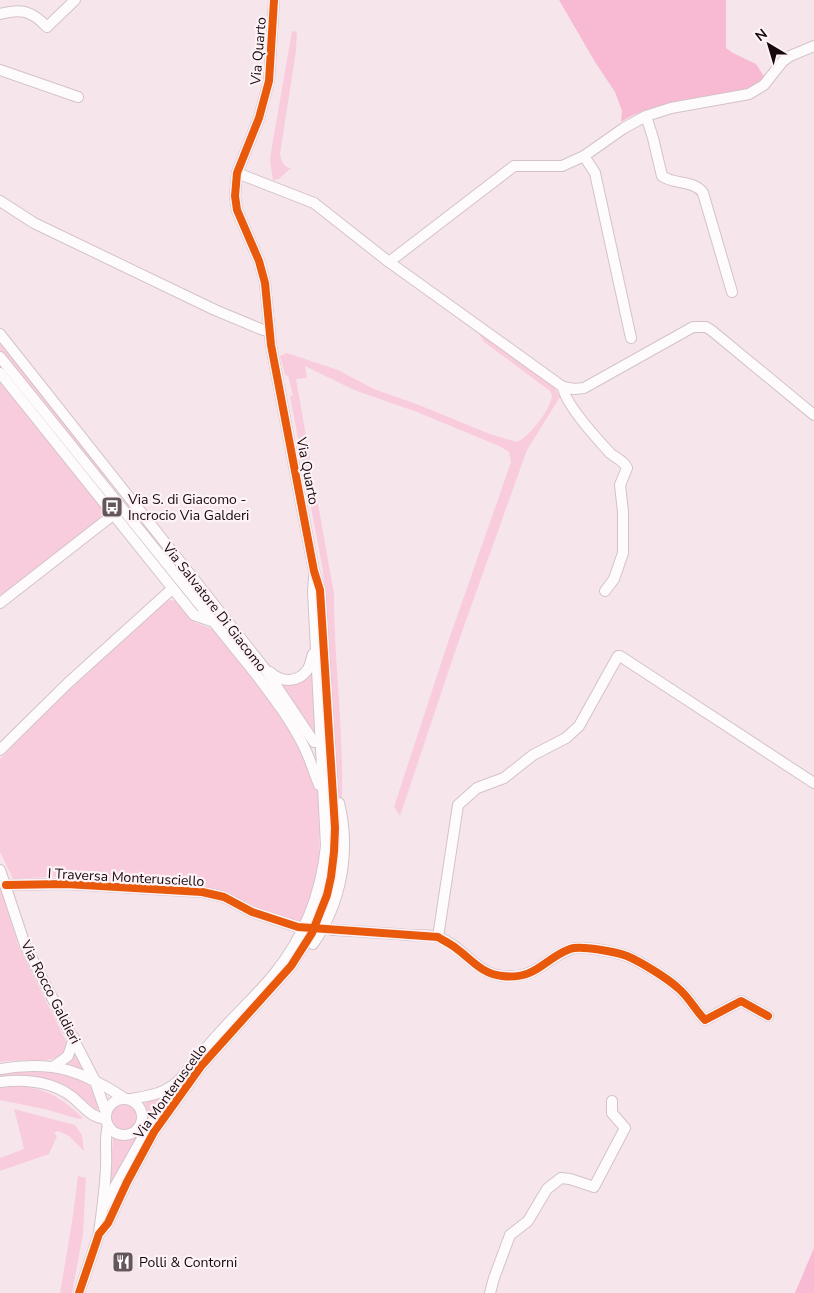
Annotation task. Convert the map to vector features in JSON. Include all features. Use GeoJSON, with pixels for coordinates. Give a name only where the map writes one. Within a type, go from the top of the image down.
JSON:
{"type":"FeatureCollection","features":[{"type":"Feature","properties":{"kind":"street"},"geometry":{"type":"LineString","coordinates":[[0,14],[28,12],[38,18],[46,27],[74,0]]}},
{"type":"Feature","properties":{"kind":"street","name":"Via Quarto"},"geometry":{"type":"LineString","coordinates":[[274,0],[272,59],[269,81],[259,118],[237,173],[235,196],[261,266],[267,294],[270,330],[314,571],[321,599],[335,842],[334,861],[327,895],[312,933],[302,951]]}},
{"type":"Feature","properties":{"kind":"street"},"geometry":{"type":"LineString","coordinates":[[389,262],[514,166],[562,166],[584,156],[624,128],[646,116],[671,108],[749,94],[764,85],[783,61],[814,46]]}},
{"type":"Feature","properties":{"kind":"street"},"geometry":{"type":"LineString","coordinates":[[0,70],[78,98]]}},
{"type":"Feature","properties":{"kind":"street"},"geometry":{"type":"LineString","coordinates":[[646,116],[662,176],[666,179],[698,188],[704,193],[732,292]]}},
{"type":"Feature","properties":{"kind":"street"},"geometry":{"type":"LineString","coordinates":[[584,156],[595,173],[631,338]]}},
{"type":"Feature","properties":{"kind":"street"},"geometry":{"type":"LineString","coordinates":[[237,173],[314,203],[389,262],[563,387],[584,388],[693,327],[700,326],[711,330],[814,415]]}},
{"type":"Feature","properties":{"kind":"street"},"geometry":{"type":"LineString","coordinates":[[0,201],[43,227],[215,310],[263,330],[270,330]]}},
{"type":"Feature","properties":{"kind":"street","name":"Via Salvatore Di Giacomo"},"geometry":{"type":"LineString","coordinates":[[0,334],[265,669],[314,742]]}},
{"type":"Feature","properties":{"kind":"street","name":"Via Salvatore Di Giacomo"},"geometry":{"type":"LineString","coordinates":[[0,357],[118,512],[172,590],[194,615],[214,622]]}},
{"type":"Feature","properties":{"kind":"street","name":"Via Salvatore Di Giacomo"},"geometry":{"type":"LineString","coordinates":[[0,373],[214,622],[255,673],[281,708],[304,746],[323,793]]}},
{"type":"Feature","properties":{"kind":"street"},"geometry":{"type":"LineString","coordinates":[[563,387],[564,394],[578,415],[612,454],[626,465],[627,468],[620,485],[623,512],[623,553],[614,578],[605,591]]}},
{"type":"Feature","properties":{"kind":"street"},"geometry":{"type":"LineString","coordinates":[[0,603],[131,502]]}},
{"type":"Feature","properties":{"kind":"street","name":"Via Quarto"},"geometry":{"type":"LineString","coordinates":[[127,1098],[155,1095],[175,1085],[222,1029],[273,976],[294,947],[313,910],[322,878],[326,846],[312,591],[314,571]]}},
{"type":"Feature","properties":{"kind":"street"},"geometry":{"type":"LineString","coordinates":[[0,750],[68,683],[172,590]]}},
{"type":"Feature","properties":{"kind":"street"},"geometry":{"type":"LineString","coordinates":[[265,669],[278,678],[296,679],[304,674],[309,667],[311,657],[316,648]]}},
{"type":"Feature","properties":{"kind":"street"},"geometry":{"type":"LineString","coordinates":[[438,937],[458,804],[477,788],[504,778],[533,755],[566,738],[579,726],[618,656],[814,783]]}},
{"type":"Feature","properties":{"kind":"street"},"geometry":{"type":"LineString","coordinates":[[302,951],[313,944],[324,928],[336,898],[343,863],[344,838],[339,803]]}},
{"type":"Feature","properties":{"kind":"street","name":"Via Rocco Galdieri"},"geometry":{"type":"LineString","coordinates":[[0,870],[25,944],[95,1081],[107,1119]]}},
{"type":"Feature","properties":{"kind":"street","name":"I Traversa Monterusciello"},"geometry":{"type":"LineString","coordinates":[[6,885],[66,884],[202,892],[224,897],[252,912],[298,927]]}},
{"type":"Feature","properties":{"kind":"street"},"geometry":{"type":"LineString","coordinates":[[332,930],[438,937],[456,948],[480,969],[502,976],[518,976],[531,973],[575,948],[618,954],[627,956],[666,978],[679,988],[705,1020],[741,1001],[768,1016]]}},
{"type":"Feature","properties":{"kind":"street","name":"Via Monteruscello"},"geometry":{"type":"LineString","coordinates":[[79,1293],[98,1234],[108,1223],[148,1128],[286,972],[302,951]]}},
{"type":"Feature","properties":{"kind":"street"},"geometry":{"type":"LineString","coordinates":[[53,1067],[68,1056],[74,1038]]}},
{"type":"Feature","properties":{"kind":"street"},"geometry":{"type":"LineString","coordinates":[[0,1069],[24,1066],[53,1067],[95,1081],[135,1101],[142,1109],[148,1128]]}},
{"type":"Feature","properties":{"kind":"street"},"geometry":{"type":"LineString","coordinates":[[0,1082],[38,1081],[70,1095],[88,1114],[104,1138]]}},
{"type":"Feature","properties":{"kind":"street"},"geometry":{"type":"LineString","coordinates":[[98,1234],[104,1206],[106,1166],[104,1138],[107,1119],[113,1102],[127,1098]]}},
{"type":"Feature","properties":{"kind":"street"},"geometry":{"type":"LineString","coordinates":[[104,1206],[148,1128],[170,1098]]}},
{"type":"Feature","properties":{"kind":"street"},"geometry":{"type":"LineString","coordinates":[[490,1293],[510,1235],[528,1221],[547,1189],[560,1178],[570,1179],[594,1187],[625,1128],[612,1113],[612,1101]]}},
{"type":"Feature","properties":{"kind":"street"},"geometry":{"type":"LineString","coordinates":[[88,1114],[107,1119]]}},
{"type":"Feature","properties":{"kind":"street"},"geometry":{"type":"LineString","coordinates":[[107,1119],[116,1133],[121,1135],[148,1128]]}},
{"type":"Feature","properties":{"kind":"shaded area"},"geometry":{"type":"Polygon","coordinates":[[[559,0],[726,0],[726,48],[756,64],[765,78],[759,83],[739,92],[653,108],[621,122],[622,111],[615,92],[559,0]]]}},
{"type":"Feature","properties":{"kind":"shaded area"},"geometry":{"type":"Polygon","coordinates":[[[292,31],[297,32],[296,51],[280,154],[283,164],[291,168],[279,179],[273,180],[270,161],[271,152],[292,31]]]}},
{"type":"Feature","properties":{"kind":"shaded area"},"geometry":{"type":"Polygon","coordinates":[[[478,332],[554,387],[560,397],[527,450],[457,646],[400,816],[394,807],[446,648],[511,462],[509,452],[499,446],[417,412],[354,390],[305,366],[307,378],[296,379],[334,594],[342,775],[342,801],[336,803],[337,779],[323,571],[290,396],[293,395],[280,356],[287,353],[338,370],[374,389],[490,434],[517,442],[539,422],[552,396],[550,391],[484,342],[478,332]]]}},
{"type":"Feature","properties":{"kind":"shaded area"},"geometry":{"type":"Polygon","coordinates":[[[0,342],[97,463],[115,492],[0,350],[0,342]]]}},
{"type":"Feature","properties":{"kind":"shaded area"},"geometry":{"type":"Polygon","coordinates":[[[0,380],[104,510],[104,515],[0,596],[0,380]]]}},
{"type":"Feature","properties":{"kind":"shaded area"},"geometry":{"type":"Polygon","coordinates":[[[170,600],[182,605],[194,622],[217,631],[251,673],[287,727],[315,783],[320,805],[319,873],[303,923],[253,909],[233,896],[215,889],[140,885],[64,876],[13,879],[0,852],[0,759],[80,680],[164,603],[170,600]]]}},
{"type":"Feature","properties":{"kind":"shaded area"},"geometry":{"type":"Polygon","coordinates":[[[310,673],[314,675],[317,740],[280,683],[310,673]]]}},
{"type":"Feature","properties":{"kind":"shaded area"},"geometry":{"type":"Polygon","coordinates":[[[0,887],[18,945],[66,1041],[62,1054],[51,1059],[0,1062],[0,887]]]}},
{"type":"Feature","properties":{"kind":"shaded area"},"geometry":{"type":"Polygon","coordinates":[[[75,1052],[85,1071],[65,1064],[75,1052]]]}},
{"type":"Feature","properties":{"kind":"shaded area"},"geometry":{"type":"Polygon","coordinates":[[[24,1070],[58,1073],[84,1081],[93,1091],[99,1108],[94,1111],[61,1087],[41,1078],[29,1076],[0,1077],[0,1073],[24,1070]]]}},
{"type":"Feature","properties":{"kind":"shaded area"},"geometry":{"type":"Polygon","coordinates":[[[20,1086],[47,1092],[69,1105],[83,1118],[79,1119],[44,1109],[0,1100],[0,1088],[20,1086]]]}},
{"type":"Feature","properties":{"kind":"shaded area"},"geometry":{"type":"Polygon","coordinates":[[[160,1099],[162,1101],[151,1116],[149,1115],[144,1103],[160,1099]]]}},
{"type":"Feature","properties":{"kind":"shaded area"},"geometry":{"type":"Polygon","coordinates":[[[124,1102],[134,1106],[138,1116],[134,1126],[124,1130],[114,1126],[110,1116],[114,1106],[124,1102]]]}},
{"type":"Feature","properties":{"kind":"shaded area"},"geometry":{"type":"Polygon","coordinates":[[[14,1109],[75,1125],[82,1135],[84,1151],[69,1136],[58,1131],[54,1133],[57,1136],[49,1154],[0,1171],[0,1158],[24,1149],[14,1109]]]}},
{"type":"Feature","properties":{"kind":"shaded area"},"geometry":{"type":"Polygon","coordinates":[[[138,1136],[109,1191],[113,1138],[124,1140],[138,1136]]]}},
{"type":"Feature","properties":{"kind":"shaded area"},"geometry":{"type":"Polygon","coordinates":[[[78,1176],[86,1178],[83,1234],[72,1293],[60,1293],[72,1222],[78,1176]]]}},
{"type":"Feature","properties":{"kind":"shaded area"},"geometry":{"type":"Polygon","coordinates":[[[814,1248],[814,1293],[795,1293],[814,1248]]]}},
{"type":"Feature","properties":{"kind":"cycle path"},"geometry":{"type":"LineString","coordinates":[[79,1293],[99,1234],[108,1223],[127,1182],[154,1132],[202,1065],[291,966],[312,933],[327,895],[331,877],[335,828],[320,590],[314,571],[271,345],[265,283],[259,261],[237,210],[235,196],[237,173],[259,118],[269,81],[274,0]]}},
{"type":"Feature","properties":{"kind":"cycle path"},"geometry":{"type":"LineString","coordinates":[[6,885],[66,884],[202,892],[224,897],[252,912],[298,927],[438,937],[455,947],[478,966],[495,975],[502,976],[524,975],[532,972],[570,949],[598,950],[627,956],[661,975],[682,992],[705,1020],[741,1001],[768,1016]]}},
{"type":"Feature","properties":{"kind":"place","name":"Via S. di Giacomo - Incrocio Via Galderi"},"geometry":{"type":"Point","coordinates":[112,507]}},
{"type":"Feature","properties":{"kind":"place","name":"Polli & Contorni"},"geometry":{"type":"Point","coordinates":[123,1262]}}]}
